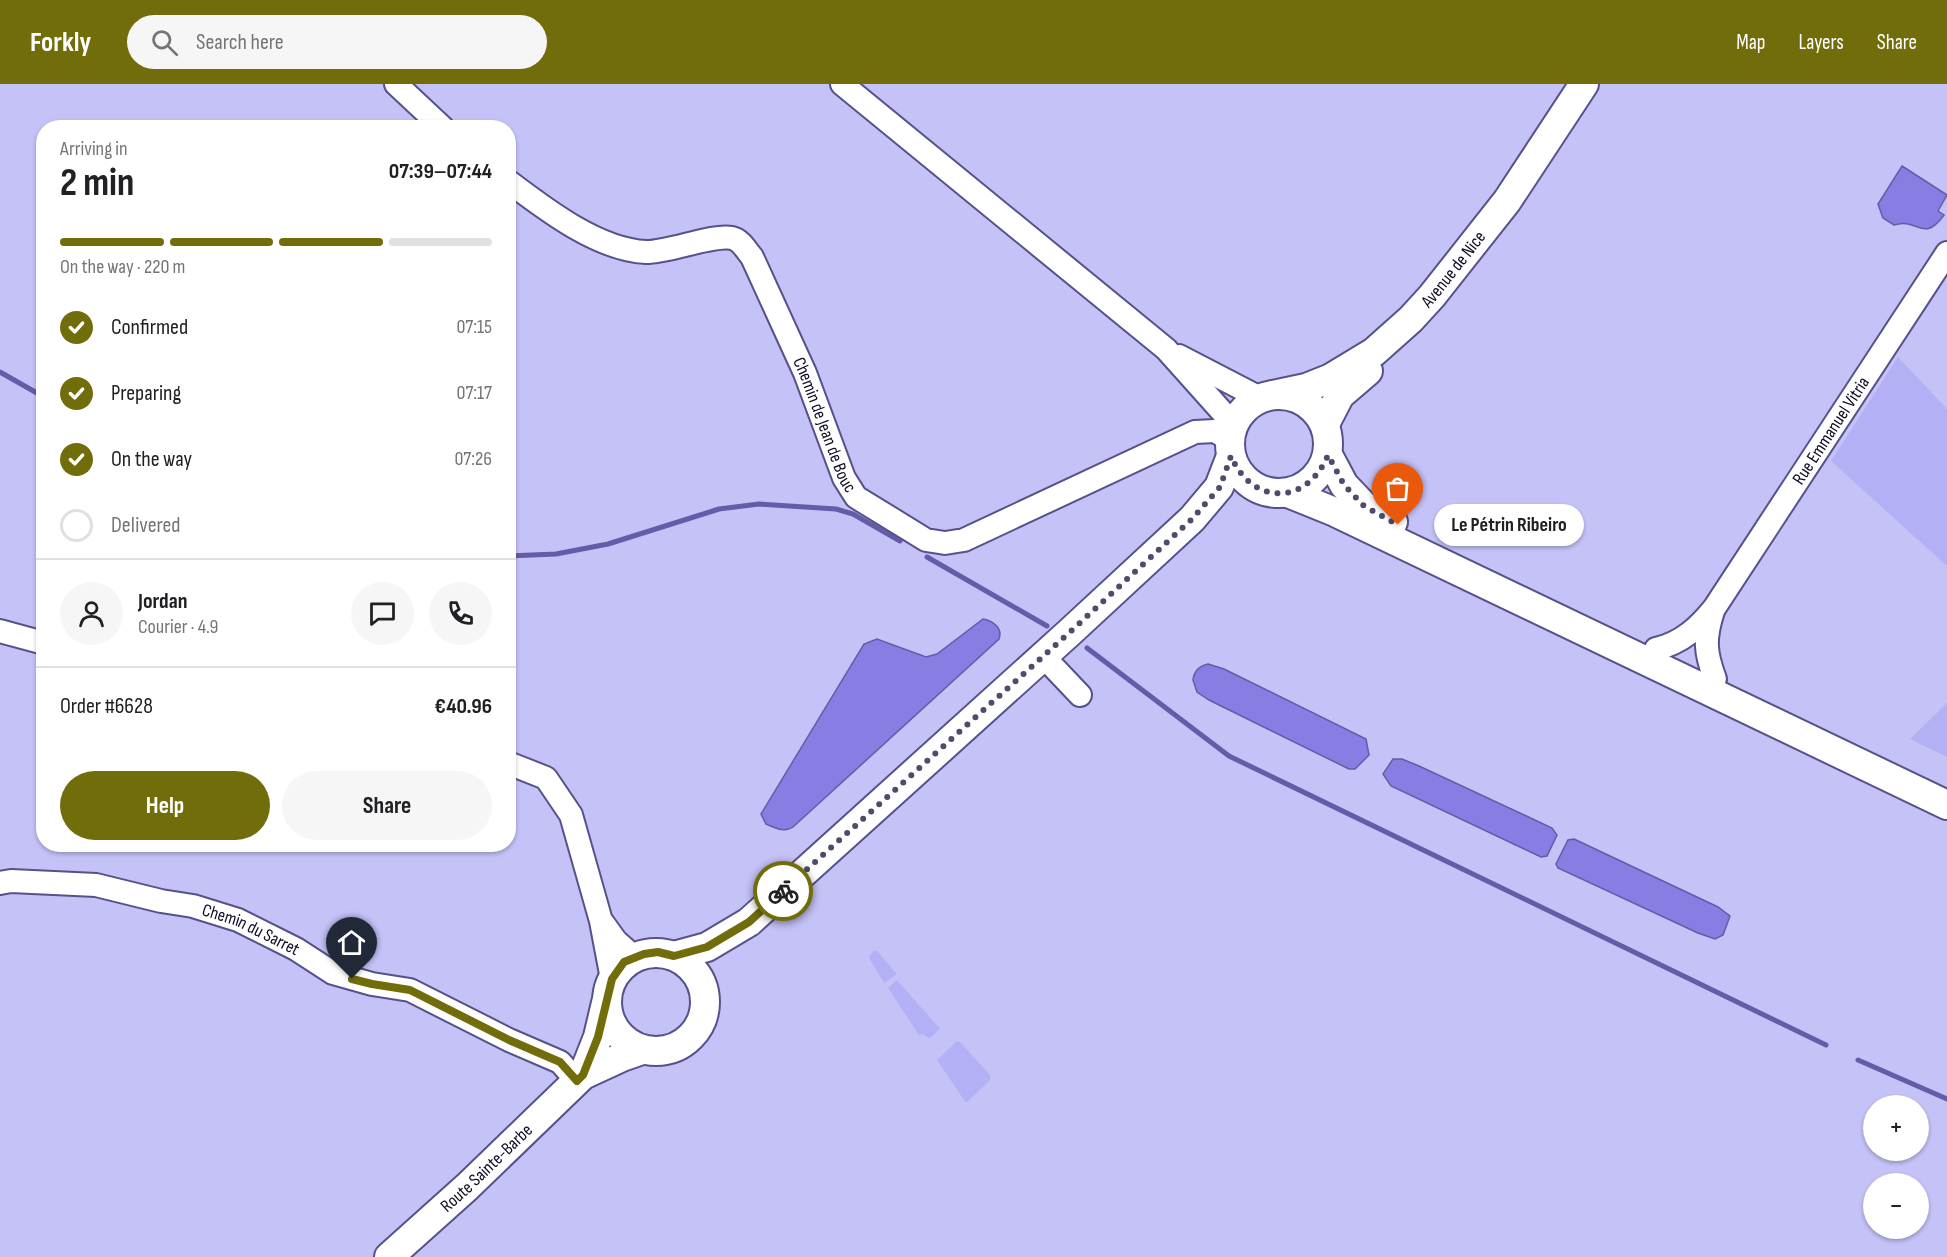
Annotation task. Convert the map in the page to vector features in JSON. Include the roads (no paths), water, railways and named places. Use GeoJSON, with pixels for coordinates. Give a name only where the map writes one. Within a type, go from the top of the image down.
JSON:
{"type":"FeatureCollection","features":[{"type":"Feature","properties":{"kind":"main road","name":"Avenue de Nice"},"geometry":{"type":"LineString","coordinates":[[1267,397],[1306,388],[1331,378],[1379,348],[1411,320],[1507,201],[1584,84]]}},
{"type":"Feature","properties":{"kind":"main road","name":"Avenue de Nice"},"geometry":{"type":"LineString","coordinates":[[1325,424],[1340,395],[1381,361],[1426,317],[1468,267],[1533,183],[1598,84]]}},
{"type":"Feature","properties":{"kind":"main road"},"geometry":{"type":"LineString","coordinates":[[674,956],[707,947],[749,922],[1192,519],[1220,487],[1231,440],[1244,409],[1267,397],[1294,397],[1312,407],[1325,424],[1329,440],[1328,455],[1314,480],[1288,493],[1274,493],[1259,489],[1247,482],[1237,470],[1231,440]]}},
{"type":"Feature","properties":{"kind":"main road"},"geometry":{"type":"LineString","coordinates":[[1328,455],[1344,485],[1364,506],[1398,525],[1715,679],[1947,787]]}},
{"type":"Feature","properties":{"kind":"main road"},"geometry":{"type":"LineString","coordinates":[[1192,519],[1230,498],[1259,489]]}},
{"type":"Feature","properties":{"kind":"main road"},"geometry":{"type":"LineString","coordinates":[[1288,493],[1346,517],[1947,805]]}},
{"type":"Feature","properties":{"kind":"main road"},"geometry":{"type":"LineString","coordinates":[[705,991],[694,970],[674,956],[658,952],[634,957],[624,962],[609,991],[609,1019],[628,1043],[642,1050],[661,1052],[679,1047],[691,1038],[700,1026],[705,1011],[705,991],[719,963],[749,922]]}},
{"type":"Feature","properties":{"kind":"main road","name":"Route Sainte-Barbe"},"geometry":{"type":"LineString","coordinates":[[580,1078],[598,1037],[609,991]]}},
{"type":"Feature","properties":{"kind":"main road","name":"Route Sainte-Barbe"},"geometry":{"type":"LineString","coordinates":[[389,1257],[467,1188],[580,1078],[622,1057],[642,1050]]}},
{"type":"Feature","properties":{"kind":"street"},"geometry":{"type":"LineString","coordinates":[[396,84],[434,120]]}},
{"type":"Feature","properties":{"kind":"street"},"geometry":{"type":"LineString","coordinates":[[842,84],[1166,349],[1267,397]]}},
{"type":"Feature","properties":{"kind":"street","name":"Chemin de Jean de Bouc"},"geometry":{"type":"LineString","coordinates":[[516,187],[553,216],[616,246],[644,252],[665,251],[717,239],[733,238],[743,245],[752,257],[805,373],[844,478],[856,497],[926,540],[945,543],[964,540],[1195,432],[1215,432],[1231,440]]}},
{"type":"Feature","properties":{"kind":"street","name":"Rue Emmanuel Vitria"},"geometry":{"type":"LineString","coordinates":[[1715,607],[1947,253]]}},
{"type":"Feature","properties":{"kind":"street"},"geometry":{"type":"LineString","coordinates":[[1166,349],[1231,440]]}},
{"type":"Feature","properties":{"kind":"street"},"geometry":{"type":"LineString","coordinates":[[1656,650],[1674,644],[1686,636],[1702,623],[1715,607]]}},
{"type":"Feature","properties":{"kind":"street"},"geometry":{"type":"LineString","coordinates":[[1715,607],[1706,640],[1708,661],[1715,679]]}},
{"type":"Feature","properties":{"kind":"street"},"geometry":{"type":"LineString","coordinates":[[0,631],[36,641]]}},
{"type":"Feature","properties":{"kind":"street"},"geometry":{"type":"LineString","coordinates":[[1058,642],[1080,695]]}},
{"type":"Feature","properties":{"kind":"street"},"geometry":{"type":"LineString","coordinates":[[516,766],[546,778],[571,815],[601,921],[609,991]]}},
{"type":"Feature","properties":{"kind":"street","name":"Chemin du Sarret"},"geometry":{"type":"LineString","coordinates":[[0,883],[11,881],[96,885],[161,901],[193,906],[237,920],[296,949],[333,973],[372,984],[410,990],[509,1040],[560,1062],[580,1078]]}},
{"type":"Feature","properties":{"kind":"street"},"geometry":{"type":"LineString","coordinates":[[601,921],[634,957]]}},
{"type":"Feature","properties":{"kind":"waterway"},"geometry":{"type":"LineString","coordinates":[[0,372],[36,392]]}},
{"type":"Feature","properties":{"kind":"waterway"},"geometry":{"type":"LineString","coordinates":[[516,556],[556,554],[608,544],[719,509],[759,504],[836,509],[853,514],[900,541]]}},
{"type":"Feature","properties":{"kind":"waterway"},"geometry":{"type":"LineString","coordinates":[[927,557],[1047,626]]}},
{"type":"Feature","properties":{"kind":"waterway"},"geometry":{"type":"LineString","coordinates":[[1087,648],[1229,756],[1826,1045]]}},
{"type":"Feature","properties":{"kind":"waterway"},"geometry":{"type":"LineString","coordinates":[[1858,1060],[1947,1099]]}},
{"type":"Feature","properties":{"kind":"place","name":"Le Pétrin Ribeiro"},"geometry":{"type":"Point","coordinates":[1398,525]}}]}
